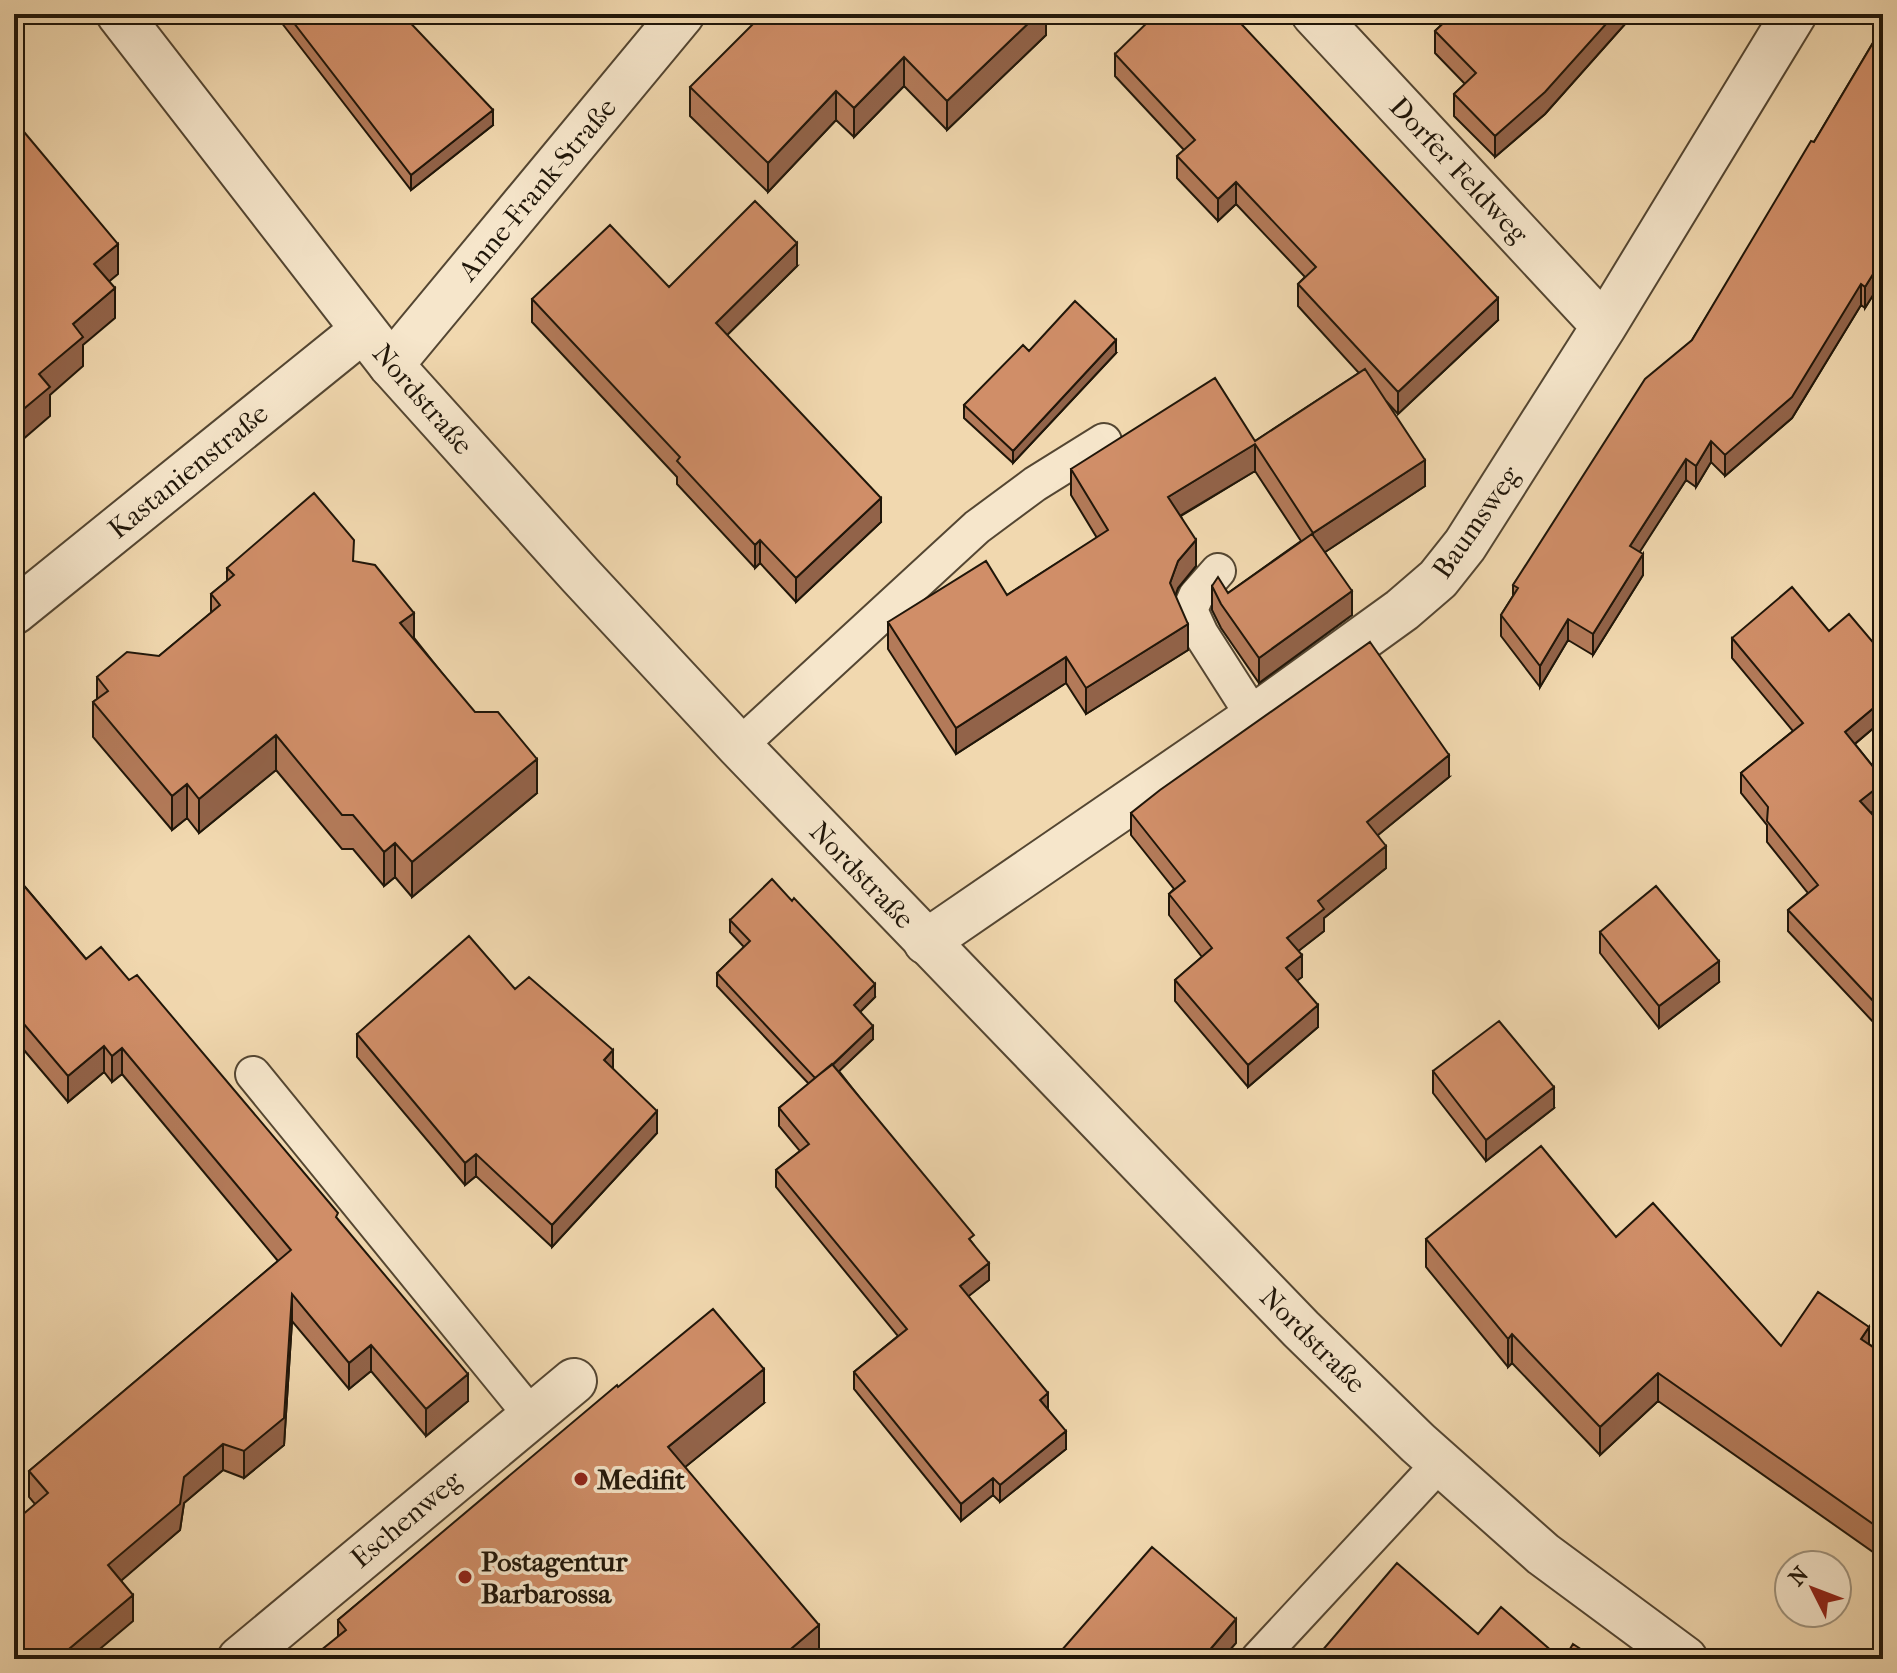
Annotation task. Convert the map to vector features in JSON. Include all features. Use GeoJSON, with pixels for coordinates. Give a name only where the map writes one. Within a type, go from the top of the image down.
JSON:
{"type":"FeatureCollection","features":[{"type":"Feature","properties":{"kind":"street","name":"Nordstraße"},"geometry":{"type":"LineString","coordinates":[[119,14],[391,365],[739,746],[1301,1329],[1440,1463],[1543,1554],[1685,1659]]}},
{"type":"Feature","properties":{"kind":"street","name":"Anne-Frank-Straße"},"geometry":{"type":"LineString","coordinates":[[391,365],[682,14]]}},
{"type":"Feature","properties":{"kind":"street","name":"Dorfer Feldweg"},"geometry":{"type":"LineString","coordinates":[[1314,14],[1604,326]]}},
{"type":"Feature","properties":{"kind":"street","name":"Baumsweg"},"geometry":{"type":"LineString","coordinates":[[926,942],[1254,717],[1411,603],[1438,579],[1465,545],[1604,326],[1794,14]]}},
{"type":"Feature","properties":{"kind":"street","name":"Kastanienstraße"},"geometry":{"type":"LineString","coordinates":[[14,612],[363,330]]}},
{"type":"Feature","properties":{"kind":"street","name":"Eschenweg"},"geometry":{"type":"LineString","coordinates":[[240,1659],[574,1381]]}},
{"type":"Feature","properties":{"kind":"lane"},"geometry":{"type":"LineString","coordinates":[[739,746],[977,527],[1035,484],[1104,441]]}},
{"type":"Feature","properties":{"kind":"lane"},"geometry":{"type":"LineString","coordinates":[[1218,571],[1196,596],[1190,610],[1201,634],[1254,717]]}},
{"type":"Feature","properties":{"kind":"lane"},"geometry":{"type":"LineString","coordinates":[[253,1074],[531,1415]]}},
{"type":"Feature","properties":{"kind":"lane"},"geometry":{"type":"LineString","coordinates":[[1258,1659],[1440,1463]]}},
{"type":"Feature","properties":{"kind":"building"},"geometry":{"type":"Polygon","coordinates":[[[287,14],[402,14],[493,110],[411,175],[287,14]]]}},
{"type":"Feature","properties":{"kind":"building"},"geometry":{"type":"Polygon","coordinates":[[[763,14],[1038,14],[947,101],[904,57],[854,108],[836,91],[768,163],[690,87],[763,14]]]}},
{"type":"Feature","properties":{"kind":"building"},"geometry":{"type":"Polygon","coordinates":[[[1156,14],[1232,14],[1498,298],[1398,392],[1298,284],[1316,267],[1236,182],[1218,199],[1177,156],[1195,140],[1115,54],[1156,14]]]}},
{"type":"Feature","properties":{"kind":"building"},"geometry":{"type":"Polygon","coordinates":[[[1453,14],[1615,14],[1545,92],[1495,136],[1454,94],[1476,73],[1435,31],[1453,14]]]}},
{"type":"Feature","properties":{"kind":"building"},"geometry":{"type":"Polygon","coordinates":[[[1883,26],[1883,258],[1865,287],[1861,284],[1792,397],[1725,455],[1711,441],[1696,466],[1686,459],[1630,546],[1643,554],[1593,634],[1568,619],[1540,666],[1501,615],[1518,588],[1513,585],[1645,379],[1692,340],[1883,26]]]}},
{"type":"Feature","properties":{"kind":"building"},"geometry":{"type":"Polygon","coordinates":[[[14,120],[118,244],[94,264],[115,288],[73,324],[83,337],[39,374],[50,387],[14,417],[14,120]]]}},
{"type":"Feature","properties":{"kind":"building"},"geometry":{"type":"Polygon","coordinates":[[[755,201],[797,243],[716,323],[881,498],[796,578],[760,540],[755,545],[677,461],[680,457],[532,299],[610,225],[669,287],[755,201]]]}},
{"type":"Feature","properties":{"kind":"building"},"geometry":{"type":"Polygon","coordinates":[[[1075,301],[1116,340],[1013,451],[964,405],[1023,345],[1029,351],[1075,301]]]}},
{"type":"Feature","properties":{"kind":"building"},"geometry":{"type":"Polygon","coordinates":[[[1365,369],[1425,460],[1313,533],[1255,444],[1168,497],[1196,540],[1178,561],[1170,583],[1188,624],[1086,688],[1066,657],[956,728],[888,622],[986,561],[1007,595],[1108,530],[1071,469],[1215,378],[1255,441],[1365,369]]]}},
{"type":"Feature","properties":{"kind":"building"},"geometry":{"type":"Polygon","coordinates":[[[314,493],[354,540],[353,561],[375,565],[414,613],[400,623],[475,712],[498,712],[537,759],[412,862],[395,843],[384,852],[353,815],[342,815],[276,735],[199,799],[187,784],[172,796],[93,702],[108,691],[97,677],[127,652],[159,656],[220,605],[211,594],[234,575],[227,568],[314,493]]]}},
{"type":"Feature","properties":{"kind":"building"},"geometry":{"type":"Polygon","coordinates":[[[1312,534],[1352,591],[1259,658],[1212,586],[1218,577],[1228,593],[1312,534]]]}},
{"type":"Feature","properties":{"kind":"building"},"geometry":{"type":"Polygon","coordinates":[[[1792,587],[1829,631],[1849,614],[1883,654],[1883,700],[1845,732],[1883,779],[1883,783],[1860,801],[1883,826],[1883,998],[1876,1004],[1788,910],[1818,885],[1767,821],[1768,807],[1741,773],[1803,723],[1732,638],[1792,587]]]}},
{"type":"Feature","properties":{"kind":"building"},"geometry":{"type":"Polygon","coordinates":[[[1370,642],[1449,755],[1367,822],[1386,846],[1318,901],[1324,909],[1287,938],[1302,955],[1286,968],[1318,1005],[1248,1065],[1175,980],[1212,948],[1169,894],[1185,881],[1131,813],[1370,642]]]}},
{"type":"Feature","properties":{"kind":"building"},"geometry":{"type":"Polygon","coordinates":[[[14,874],[86,959],[101,947],[129,980],[137,975],[338,1213],[336,1217],[468,1374],[426,1409],[371,1345],[349,1363],[292,1294],[284,1418],[244,1451],[223,1444],[184,1477],[180,1504],[108,1565],[133,1595],[57,1659],[14,1659],[14,1522],[48,1493],[29,1471],[291,1250],[122,1048],[112,1056],[104,1046],[68,1076],[18,1017],[14,1020],[14,874]]]}},
{"type":"Feature","properties":{"kind":"building"},"geometry":{"type":"Polygon","coordinates":[[[772,879],[875,984],[854,1005],[873,1026],[815,1078],[717,973],[750,941],[730,920],[772,879]]]}},
{"type":"Feature","properties":{"kind":"building"},"geometry":{"type":"Polygon","coordinates":[[[1656,886],[1719,961],[1659,1006],[1600,932],[1656,886]]]}},
{"type":"Feature","properties":{"kind":"building"},"geometry":{"type":"Polygon","coordinates":[[[469,936],[515,989],[529,977],[613,1050],[604,1060],[657,1111],[552,1225],[476,1154],[465,1163],[357,1034],[469,936]]]}},
{"type":"Feature","properties":{"kind":"building"},"geometry":{"type":"Polygon","coordinates":[[[1499,1021],[1554,1087],[1486,1140],[1433,1071],[1499,1021]]]}},
{"type":"Feature","properties":{"kind":"building"},"geometry":{"type":"Polygon","coordinates":[[[832,1064],[974,1235],[969,1239],[989,1263],[960,1286],[1048,1393],[1040,1400],[1066,1431],[1000,1485],[993,1478],[961,1504],[854,1372],[907,1329],[776,1170],[809,1144],[779,1108],[832,1064]]]}},
{"type":"Feature","properties":{"kind":"building"},"geometry":{"type":"Polygon","coordinates":[[[1541,1146],[1616,1237],[1653,1203],[1781,1346],[1818,1292],[1869,1327],[1861,1339],[1883,1354],[1883,1531],[1658,1373],[1600,1427],[1512,1334],[1508,1339],[1426,1239],[1541,1146]]]}},
{"type":"Feature","properties":{"kind":"building"},"geometry":{"type":"Polygon","coordinates":[[[713,1309],[764,1369],[668,1447],[819,1625],[779,1659],[310,1659],[346,1630],[338,1620],[617,1385],[713,1309]]]}},
{"type":"Feature","properties":{"kind":"building"},"geometry":{"type":"Polygon","coordinates":[[[1152,1547],[1236,1619],[1202,1659],[1054,1659],[1152,1547]]]}},
{"type":"Feature","properties":{"kind":"building"},"geometry":{"type":"Polygon","coordinates":[[[1397,1563],[1478,1634],[1501,1607],[1561,1659],[1315,1659],[1397,1563]]]}},
{"type":"Feature","properties":{"kind":"building"},"geometry":{"type":"Polygon","coordinates":[[[1573,1644],[1596,1659],[1564,1659],[1573,1644]]]}},
{"type":"Feature","properties":{"kind":"place","name":"Medifit"},"geometry":{"type":"Point","coordinates":[581,1479]}},
{"type":"Feature","properties":{"kind":"place","name":"Postagentur Barbarossa"},"geometry":{"type":"Point","coordinates":[465,1577]}}]}
